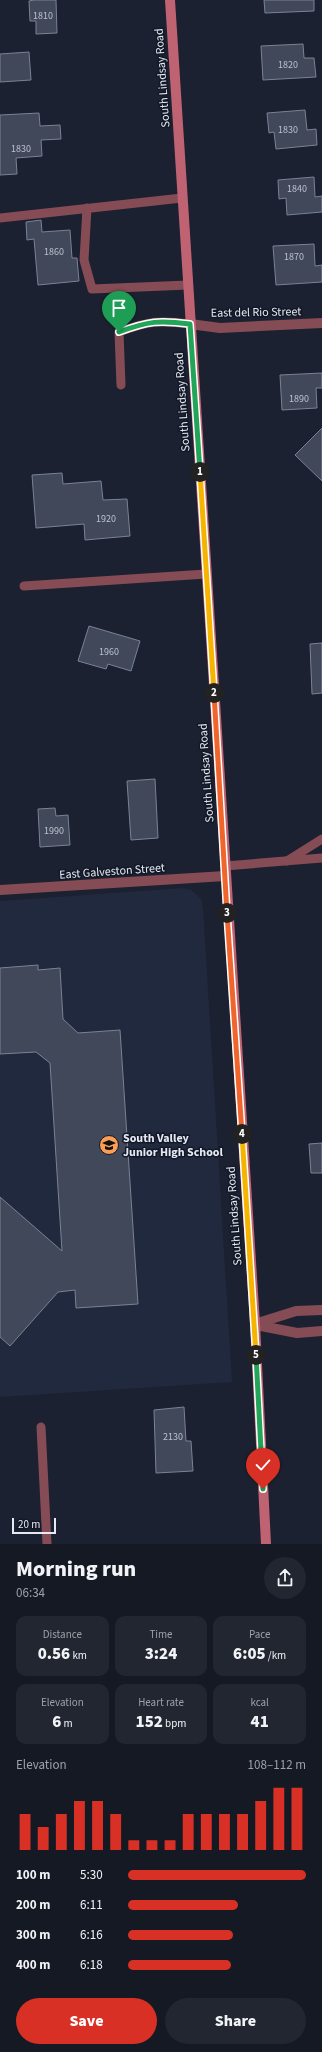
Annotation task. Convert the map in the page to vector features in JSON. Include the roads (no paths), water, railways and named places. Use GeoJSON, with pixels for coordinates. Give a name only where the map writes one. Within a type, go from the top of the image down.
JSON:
{"type":"FeatureCollection","features":[{"type":"Feature","properties":{"kind":"main road","name":"South Lindsay Road"},"geometry":{"type":"LineString","coordinates":[[170,0],[254,1324],[266,1544]]}},
{"type":"Feature","properties":{"kind":"street","name":"East del Rio Street"},"geometry":{"type":"LineString","coordinates":[[190,324],[220,328],[322,323]]}},
{"type":"Feature","properties":{"kind":"street","name":"East Galveston Street"},"geometry":{"type":"LineString","coordinates":[[0,890],[225,871]]}},
{"type":"Feature","properties":{"kind":"street"},"geometry":{"type":"LineString","coordinates":[[254,1324],[296,1312],[322,1310]]}},
{"type":"Feature","properties":{"kind":"street"},"geometry":{"type":"LineString","coordinates":[[254,1324],[297,1333],[322,1331]]}},
{"type":"Feature","properties":{"kind":"lane"},"geometry":{"type":"LineString","coordinates":[[0,218],[182,198]]}},
{"type":"Feature","properties":{"kind":"lane"},"geometry":{"type":"LineString","coordinates":[[87,208],[84,260],[92,289],[188,286]]}},
{"type":"Feature","properties":{"kind":"lane"},"geometry":{"type":"LineString","coordinates":[[121,385],[119,332],[138,325],[160,321],[190,324]]}},
{"type":"Feature","properties":{"kind":"lane"},"geometry":{"type":"LineString","coordinates":[[24,586],[206,574]]}},
{"type":"Feature","properties":{"kind":"lane"},"geometry":{"type":"LineString","coordinates":[[286,861],[322,839]]}},
{"type":"Feature","properties":{"kind":"lane"},"geometry":{"type":"LineString","coordinates":[[225,871],[286,861],[322,858]]}},
{"type":"Feature","properties":{"kind":"lane"},"geometry":{"type":"LineString","coordinates":[[41,1427],[47,1544]]}},
{"type":"Feature","properties":{"kind":"place","name":"South Valley Junior High School"},"geometry":{"type":"Point","coordinates":[109,1145]}}]}
